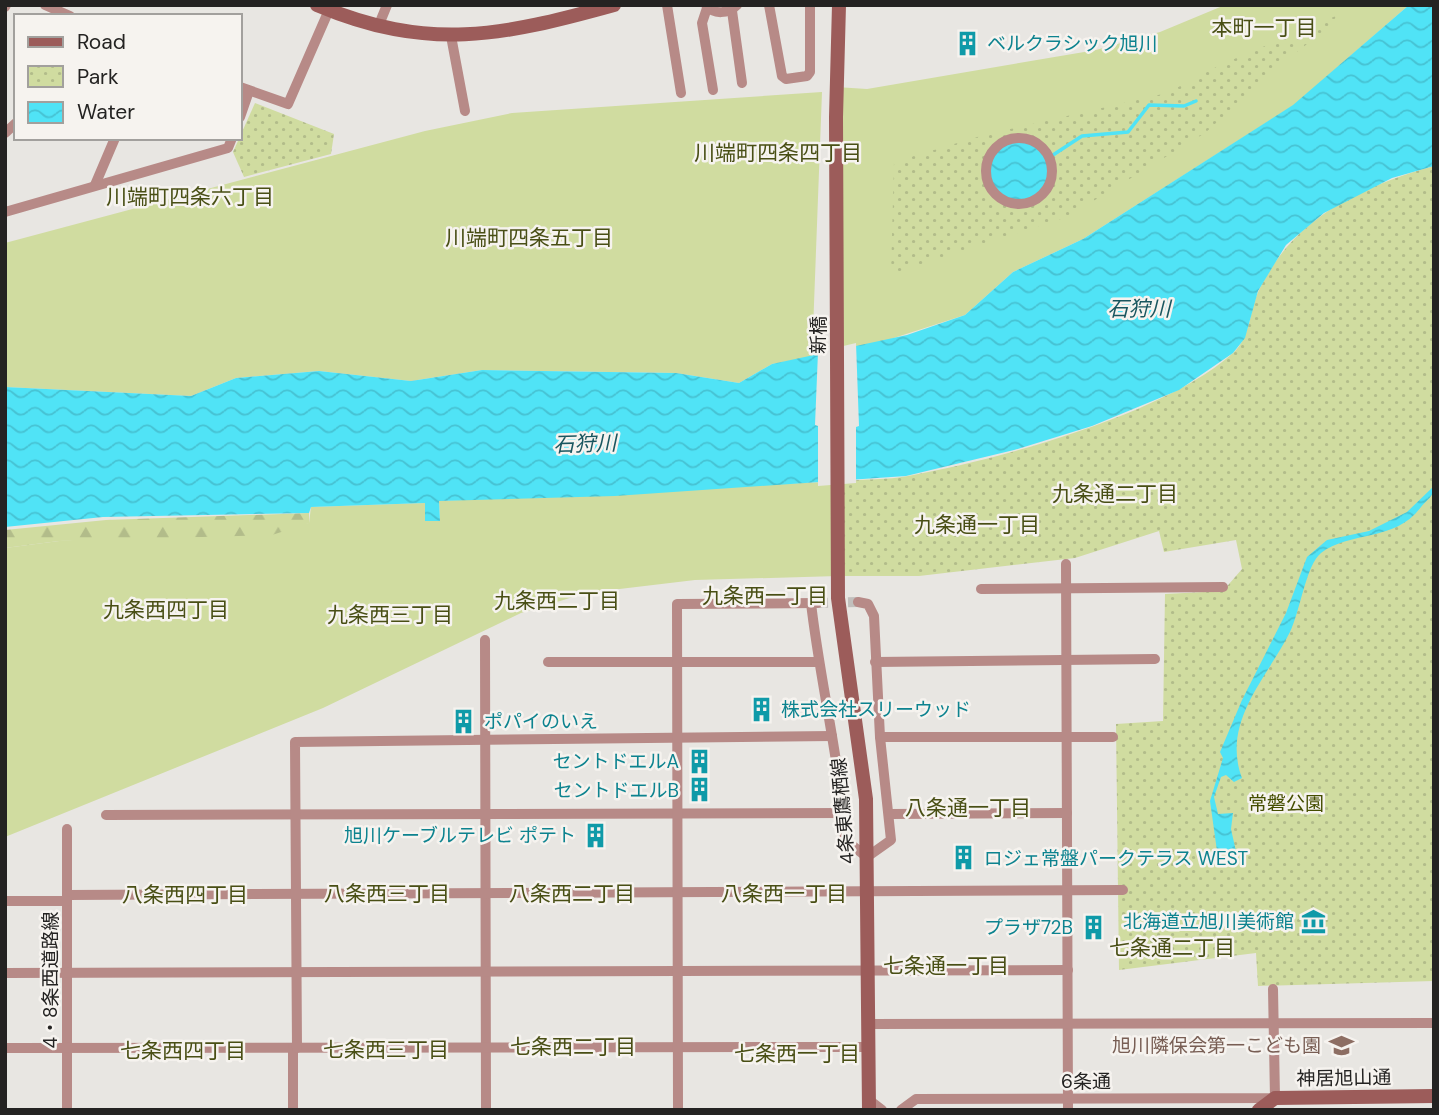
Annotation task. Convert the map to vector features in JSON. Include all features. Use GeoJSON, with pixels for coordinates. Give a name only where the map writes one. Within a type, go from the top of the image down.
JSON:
{"type":"FeatureCollection","features":[{"type":"Feature","properties":{"kind":"street"},"geometry":{"type":"LineString","coordinates":[[45,5],[65,14]]}},
{"type":"Feature","properties":{"kind":"street"},"geometry":{"type":"LineString","coordinates":[[377,27],[387,5]]}},
{"type":"Feature","properties":{"kind":"street"},"geometry":{"type":"LineString","coordinates":[[245,89],[288,104],[323,8],[377,27],[417,35],[452,36],[484,34],[570,11],[614,5]]}},
{"type":"Feature","properties":{"kind":"street"},"geometry":{"type":"LineString","coordinates":[[667,5],[681,93]]}},
{"type":"Feature","properties":{"kind":"street"},"geometry":{"type":"LineString","coordinates":[[768,5],[782,76],[786,79],[807,76],[810,72],[810,5]]}},
{"type":"Feature","properties":{"kind":"street","name":"新橋"},"geometry":{"type":"LineString","coordinates":[[838,553],[836,117],[839,5]]}},
{"type":"Feature","properties":{"kind":"street"},"geometry":{"type":"LineString","coordinates":[[713,90],[702,23],[706,7],[716,12],[735,8],[742,83]]}},
{"type":"Feature","properties":{"kind":"street"},"geometry":{"type":"LineString","coordinates":[[452,36],[465,111]]}},
{"type":"Feature","properties":{"kind":"street"},"geometry":{"type":"LineString","coordinates":[[1018,138],[1035,141],[1047,153],[1053,165],[1049,185],[1040,197],[1029,203],[1006,202],[996,195],[987,182],[988,159],[1004,141],[1018,138]]}},
{"type":"Feature","properties":{"kind":"street"},"geometry":{"type":"LineString","coordinates":[[94,185],[114,140]]}},
{"type":"Feature","properties":{"kind":"street"},"geometry":{"type":"LineString","coordinates":[[5,212],[228,148],[231,140]]}},
{"type":"Feature","properties":{"kind":"street","name":"4条東鷹栖線"},"geometry":{"type":"LineString","coordinates":[[838,553],[842,648],[866,799],[869,1105]]}},
{"type":"Feature","properties":{"kind":"street"},"geometry":{"type":"LineString","coordinates":[[1066,564],[1068,1110]]}},
{"type":"Feature","properties":{"kind":"street"},"geometry":{"type":"LineString","coordinates":[[981,589],[1067,586],[1223,587]]}},
{"type":"Feature","properties":{"kind":"street"},"geometry":{"type":"LineString","coordinates":[[678,1110],[677,604],[815,603],[817,662],[832,736],[844,813],[845,840],[867,857],[891,840],[880,737],[874,616],[863,603]]}},
{"type":"Feature","properties":{"kind":"street"},"geometry":{"type":"LineString","coordinates":[[485,640],[485,1110]]}},
{"type":"Feature","properties":{"kind":"street"},"geometry":{"type":"LineString","coordinates":[[876,662],[1155,659]]}},
{"type":"Feature","properties":{"kind":"street"},"geometry":{"type":"LineString","coordinates":[[548,662],[817,662]]}},
{"type":"Feature","properties":{"kind":"street"},"geometry":{"type":"LineString","coordinates":[[293,1110],[296,972],[295,742],[832,736]]}},
{"type":"Feature","properties":{"kind":"street"},"geometry":{"type":"LineString","coordinates":[[880,737],[1112,737]]}},
{"type":"Feature","properties":{"kind":"street"},"geometry":{"type":"LineString","coordinates":[[106,815],[844,813]]}},
{"type":"Feature","properties":{"kind":"street"},"geometry":{"type":"LineString","coordinates":[[890,814],[1067,813]]}},
{"type":"Feature","properties":{"kind":"street"},"geometry":{"type":"LineString","coordinates":[[5,901],[67,898],[67,830]]}},
{"type":"Feature","properties":{"kind":"street","name":"4・8条西道路線"},"geometry":{"type":"LineString","coordinates":[[67,1110],[67,898],[1123,890]]}},
{"type":"Feature","properties":{"kind":"street"},"geometry":{"type":"LineString","coordinates":[[5,973],[1068,970]]}},
{"type":"Feature","properties":{"kind":"street"},"geometry":{"type":"LineString","coordinates":[[1273,989],[1275,1104]]}},
{"type":"Feature","properties":{"kind":"street"},"geometry":{"type":"LineString","coordinates":[[868,1024],[1434,1023]]}},
{"type":"Feature","properties":{"kind":"street"},"geometry":{"type":"LineString","coordinates":[[5,1048],[869,1047]]}},
{"type":"Feature","properties":{"kind":"street","name":"神居旭山通"},"geometry":{"type":"LineString","coordinates":[[1259,1110],[1275,1104],[1434,1096]]}},
{"type":"Feature","properties":{"kind":"street","name":"6条通"},"geometry":{"type":"LineString","coordinates":[[901,1110],[916,1099],[1068,1098],[1275,1104]]}},
{"type":"Feature","properties":{"kind":"street"},"geometry":{"type":"LineString","coordinates":[[869,1105],[883,1110]]}},
{"type":"Feature","properties":{"kind":"green space"},"geometry":{"type":"Polygon","coordinates":[[[1225,5],[1409,5],[1294,105],[1083,239],[1013,272],[965,315],[838,356],[836,87],[867,89],[1096,50],[1160,32],[1225,5]]]}},
{"type":"Feature","properties":{"kind":"green space"},"geometry":{"type":"Polygon","coordinates":[[[1350,10],[1278,67],[1205,133],[1067,217],[891,274],[894,162],[984,135],[1167,93],[1220,65],[1350,10]]]}},
{"type":"Feature","properties":{"kind":"green space"},"geometry":{"type":"Polygon","coordinates":[[[822,92],[812,357],[772,364],[739,383],[676,373],[482,370],[411,381],[319,371],[236,378],[191,396],[5,387],[5,243],[425,131],[512,113],[822,92]]]}},
{"type":"Feature","properties":{"kind":"green space"},"geometry":{"type":"Polygon","coordinates":[[[255,103],[334,134],[331,154],[244,177],[233,152],[238,140],[242,140],[242,132],[255,103]]]}},
{"type":"Feature","properties":{"kind":"green space","name":"常磐公園"},"geometry":{"type":"Polygon","coordinates":[[[1434,166],[1434,981],[1258,986],[1256,953],[1119,970],[1116,724],[1163,721],[1165,594],[1223,591],[1242,569],[1236,540],[1164,552],[1159,531],[1075,558],[919,576],[838,576],[844,481],[900,477],[987,459],[1079,431],[1166,396],[1203,375],[1239,347],[1259,290],[1291,243],[1310,224],[1355,195],[1434,166]]]}},
{"type":"Feature","properties":{"kind":"green space"},"geometry":{"type":"Polygon","coordinates":[[[844,481],[838,576],[695,580],[586,593],[521,613],[323,708],[5,837],[5,548],[59,541],[309,523],[311,507],[425,503],[425,521],[440,521],[439,501],[844,481]]]}},
{"type":"Feature","properties":{"kind":"green space"},"geometry":{"type":"Polygon","coordinates":[[[309,513],[309,523],[272,535],[59,541],[5,548],[5,530],[106,520],[309,513]]]}},
{"type":"Feature","properties":{"kind":"water","name":"石狩川"},"geometry":{"type":"Polygon","coordinates":[[[1409,5],[1434,5],[1434,166],[1392,178],[1324,213],[1286,245],[1258,291],[1245,338],[1233,353],[1179,390],[1092,426],[1014,450],[906,476],[615,496],[439,501],[440,521],[425,521],[425,503],[311,507],[309,513],[103,517],[5,527],[5,387],[191,396],[236,378],[319,371],[411,381],[482,370],[676,373],[739,383],[772,364],[907,335],[965,315],[1013,272],[1083,239],[1293,105],[1409,5]]]}},
{"type":"Feature","properties":{"kind":"water"},"geometry":{"type":"Polygon","coordinates":[[[1019,141],[1036,146],[1044,154],[1049,171],[1044,188],[1036,196],[1019,201],[1002,196],[994,188],[989,171],[994,154],[1002,146],[1019,141]]]}},
{"type":"Feature","properties":{"kind":"water"},"geometry":{"type":"Polygon","coordinates":[[[1434,486],[1430,498],[1411,518],[1399,526],[1332,546],[1316,559],[1307,578],[1290,632],[1249,701],[1242,719],[1237,738],[1237,758],[1242,778],[1234,782],[1226,775],[1221,777],[1214,797],[1218,814],[1233,813],[1231,829],[1237,856],[1217,851],[1210,801],[1223,758],[1220,752],[1242,700],[1286,613],[1307,557],[1327,540],[1369,531],[1407,512],[1434,486]]]}},
{"type":"Feature","properties":{"kind":"pier"},"geometry":{"type":"Polygon","coordinates":[[[856,343],[859,426],[856,427],[856,483],[818,486],[818,426],[815,425],[818,352],[856,343]]]}},
{"type":"Feature","properties":{"kind":"waterway"},"geometry":{"type":"LineString","coordinates":[[1053,155],[1082,136],[1128,132],[1149,105],[1184,106],[1196,101]]}},
{"type":"Feature","properties":{"kind":"tunnel"},"geometry":{"type":"LineString","coordinates":[[818,603],[858,602]]}},
{"type":"Feature","properties":{"kind":"place","name":"ベルクラシック旭川"},"geometry":{"type":"Point","coordinates":[967,43]}},
{"type":"Feature","properties":{"kind":"place","name":"株式会社スリーウッド"},"geometry":{"type":"Point","coordinates":[761,709]}},
{"type":"Feature","properties":{"kind":"place","name":"ポパイのいえ"},"geometry":{"type":"Point","coordinates":[464,721]}},
{"type":"Feature","properties":{"kind":"place","name":"セントドエルA"},"geometry":{"type":"Point","coordinates":[699,761]}},
{"type":"Feature","properties":{"kind":"place","name":"セントドエルB"},"geometry":{"type":"Point","coordinates":[699,790]}},
{"type":"Feature","properties":{"kind":"place","name":"旭川ケーブルテレビ ポテト"},"geometry":{"type":"Point","coordinates":[596,835]}},
{"type":"Feature","properties":{"kind":"place","name":"ロジェ常盤パークテラス WEST"},"geometry":{"type":"Point","coordinates":[964,858]}},
{"type":"Feature","properties":{"kind":"place","name":"北海道立旭川美術館"},"geometry":{"type":"Point","coordinates":[1314,921]}},
{"type":"Feature","properties":{"kind":"place","name":"プラザ72B"},"geometry":{"type":"Point","coordinates":[1093,927]}},
{"type":"Feature","properties":{"kind":"place","name":"旭川隣保会第一こども園"},"geometry":{"type":"Point","coordinates":[1341,1045]}},
{"type":"Feature","properties":{"kind":"district","name":"本町一丁目"},"geometry":{"type":"Point","coordinates":[1264,28]}},
{"type":"Feature","properties":{"kind":"district","name":"川端町四条四丁目"},"geometry":{"type":"Point","coordinates":[778,153]}},
{"type":"Feature","properties":{"kind":"district","name":"川端町四条六丁目"},"geometry":{"type":"Point","coordinates":[190,197]}},
{"type":"Feature","properties":{"kind":"district","name":"川端町四条五丁目"},"geometry":{"type":"Point","coordinates":[529,238]}},
{"type":"Feature","properties":{"kind":"district","name":"九条通二丁目"},"geometry":{"type":"Point","coordinates":[1115,494]}},
{"type":"Feature","properties":{"kind":"district","name":"九条通一丁目"},"geometry":{"type":"Point","coordinates":[977,525]}},
{"type":"Feature","properties":{"kind":"district","name":"九条西一丁目"},"geometry":{"type":"Point","coordinates":[765,596]}},
{"type":"Feature","properties":{"kind":"district","name":"九条西二丁目"},"geometry":{"type":"Point","coordinates":[557,601]}},
{"type":"Feature","properties":{"kind":"district","name":"九条西四丁目"},"geometry":{"type":"Point","coordinates":[166,610]}},
{"type":"Feature","properties":{"kind":"district","name":"九条西三丁目"},"geometry":{"type":"Point","coordinates":[390,615]}},
{"type":"Feature","properties":{"kind":"district","name":"八条通一丁目"},"geometry":{"type":"Point","coordinates":[968,808]}},
{"type":"Feature","properties":{"kind":"district","name":"八条西三丁目"},"geometry":{"type":"Point","coordinates":[387,894]}},
{"type":"Feature","properties":{"kind":"district","name":"八条西二丁目"},"geometry":{"type":"Point","coordinates":[572,894]}},
{"type":"Feature","properties":{"kind":"district","name":"八条西一丁目"},"geometry":{"type":"Point","coordinates":[784,894]}},
{"type":"Feature","properties":{"kind":"district","name":"八条西四丁目"},"geometry":{"type":"Point","coordinates":[185,895]}},
{"type":"Feature","properties":{"kind":"district","name":"七条通二丁目"},"geometry":{"type":"Point","coordinates":[1172,948]}},
{"type":"Feature","properties":{"kind":"district","name":"七条通一丁目"},"geometry":{"type":"Point","coordinates":[946,966]}},
{"type":"Feature","properties":{"kind":"district","name":"七条西二丁目"},"geometry":{"type":"Point","coordinates":[573,1047]}},
{"type":"Feature","properties":{"kind":"district","name":"七条西三丁目"},"geometry":{"type":"Point","coordinates":[386,1050]}},
{"type":"Feature","properties":{"kind":"district","name":"七条西四丁目"},"geometry":{"type":"Point","coordinates":[183,1051]}},
{"type":"Feature","properties":{"kind":"district","name":"七条西一丁目"},"geometry":{"type":"Point","coordinates":[797,1054]}}]}
